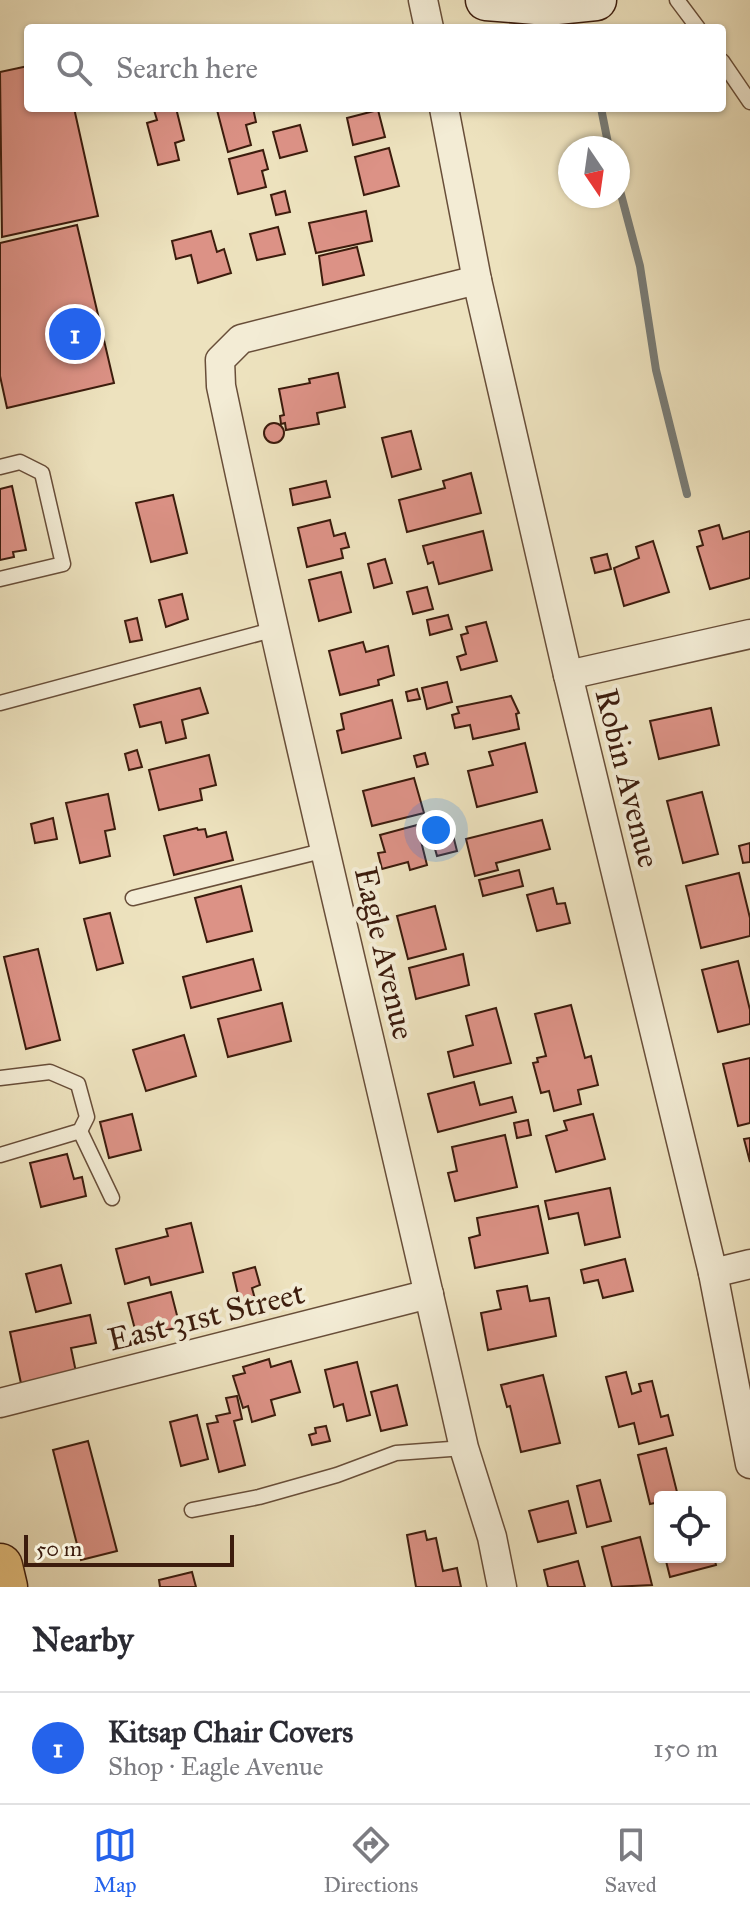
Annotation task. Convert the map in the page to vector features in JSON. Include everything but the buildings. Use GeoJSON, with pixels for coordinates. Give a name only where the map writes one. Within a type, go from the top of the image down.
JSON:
{"type":"FeatureCollection","features":[{"type":"Feature","properties":{"kind":"main road"},"geometry":{"type":"LineString","coordinates":[[486,0],[547,5],[596,0]]}},
{"type":"Feature","properties":{"kind":"main road"},"geometry":{"type":"LineString","coordinates":[[0,1566],[5,1587]]}},
{"type":"Feature","properties":{"kind":"street"},"geometry":{"type":"LineString","coordinates":[[423,0],[428,24]]}},
{"type":"Feature","properties":{"kind":"street","name":"Robin Avenue"},"geometry":{"type":"LineString","coordinates":[[445,112],[477,280],[568,675],[713,1273],[750,1464]]}},
{"type":"Feature","properties":{"kind":"street","name":"Eagle Avenue"},"geometry":{"type":"LineString","coordinates":[[477,280],[241,339],[220,360],[221,386],[272,630],[464,1448],[492,1537],[502,1587]]}},
{"type":"Feature","properties":{"kind":"street"},"geometry":{"type":"LineString","coordinates":[[568,675],[750,634]]}},
{"type":"Feature","properties":{"kind":"street"},"geometry":{"type":"LineString","coordinates":[[713,1273],[750,1264]]}},
{"type":"Feature","properties":{"kind":"street","name":"East 31st Street"},"geometry":{"type":"LineString","coordinates":[[0,1403],[429,1294]]}},
{"type":"Feature","properties":{"kind":"lane"},"geometry":{"type":"LineString","coordinates":[[677,0],[695,24]]}},
{"type":"Feature","properties":{"kind":"lane"},"geometry":{"type":"LineString","coordinates":[[726,67],[750,102]]}},
{"type":"Feature","properties":{"kind":"lane"},"geometry":{"type":"LineString","coordinates":[[0,467],[20,462],[42,473],[63,564],[0,579]]}},
{"type":"Feature","properties":{"kind":"lane"},"geometry":{"type":"LineString","coordinates":[[0,703],[272,630]]}},
{"type":"Feature","properties":{"kind":"lane"},"geometry":{"type":"LineString","coordinates":[[133,898],[326,850]]}},
{"type":"Feature","properties":{"kind":"lane"},"geometry":{"type":"LineString","coordinates":[[0,1078],[50,1072],[78,1084],[87,1117],[80,1131],[0,1155]]}},
{"type":"Feature","properties":{"kind":"lane"},"geometry":{"type":"LineString","coordinates":[[80,1131],[112,1198]]}},
{"type":"Feature","properties":{"kind":"lane"},"geometry":{"type":"LineString","coordinates":[[192,1510],[259,1497],[337,1475],[396,1453],[464,1448]]}},
{"type":"Feature","properties":{"kind":"waterway"},"geometry":{"type":"LineString","coordinates":[[602,112],[607,136]]}},
{"type":"Feature","properties":{"kind":"waterway"},"geometry":{"type":"LineString","coordinates":[[625,208],[640,266],[656,370],[687,494]]}},
{"type":"Feature","properties":{"kind":"place","name":"Kitsap Chair Covers"},"geometry":{"type":"Point","coordinates":[75,334]}}]}
